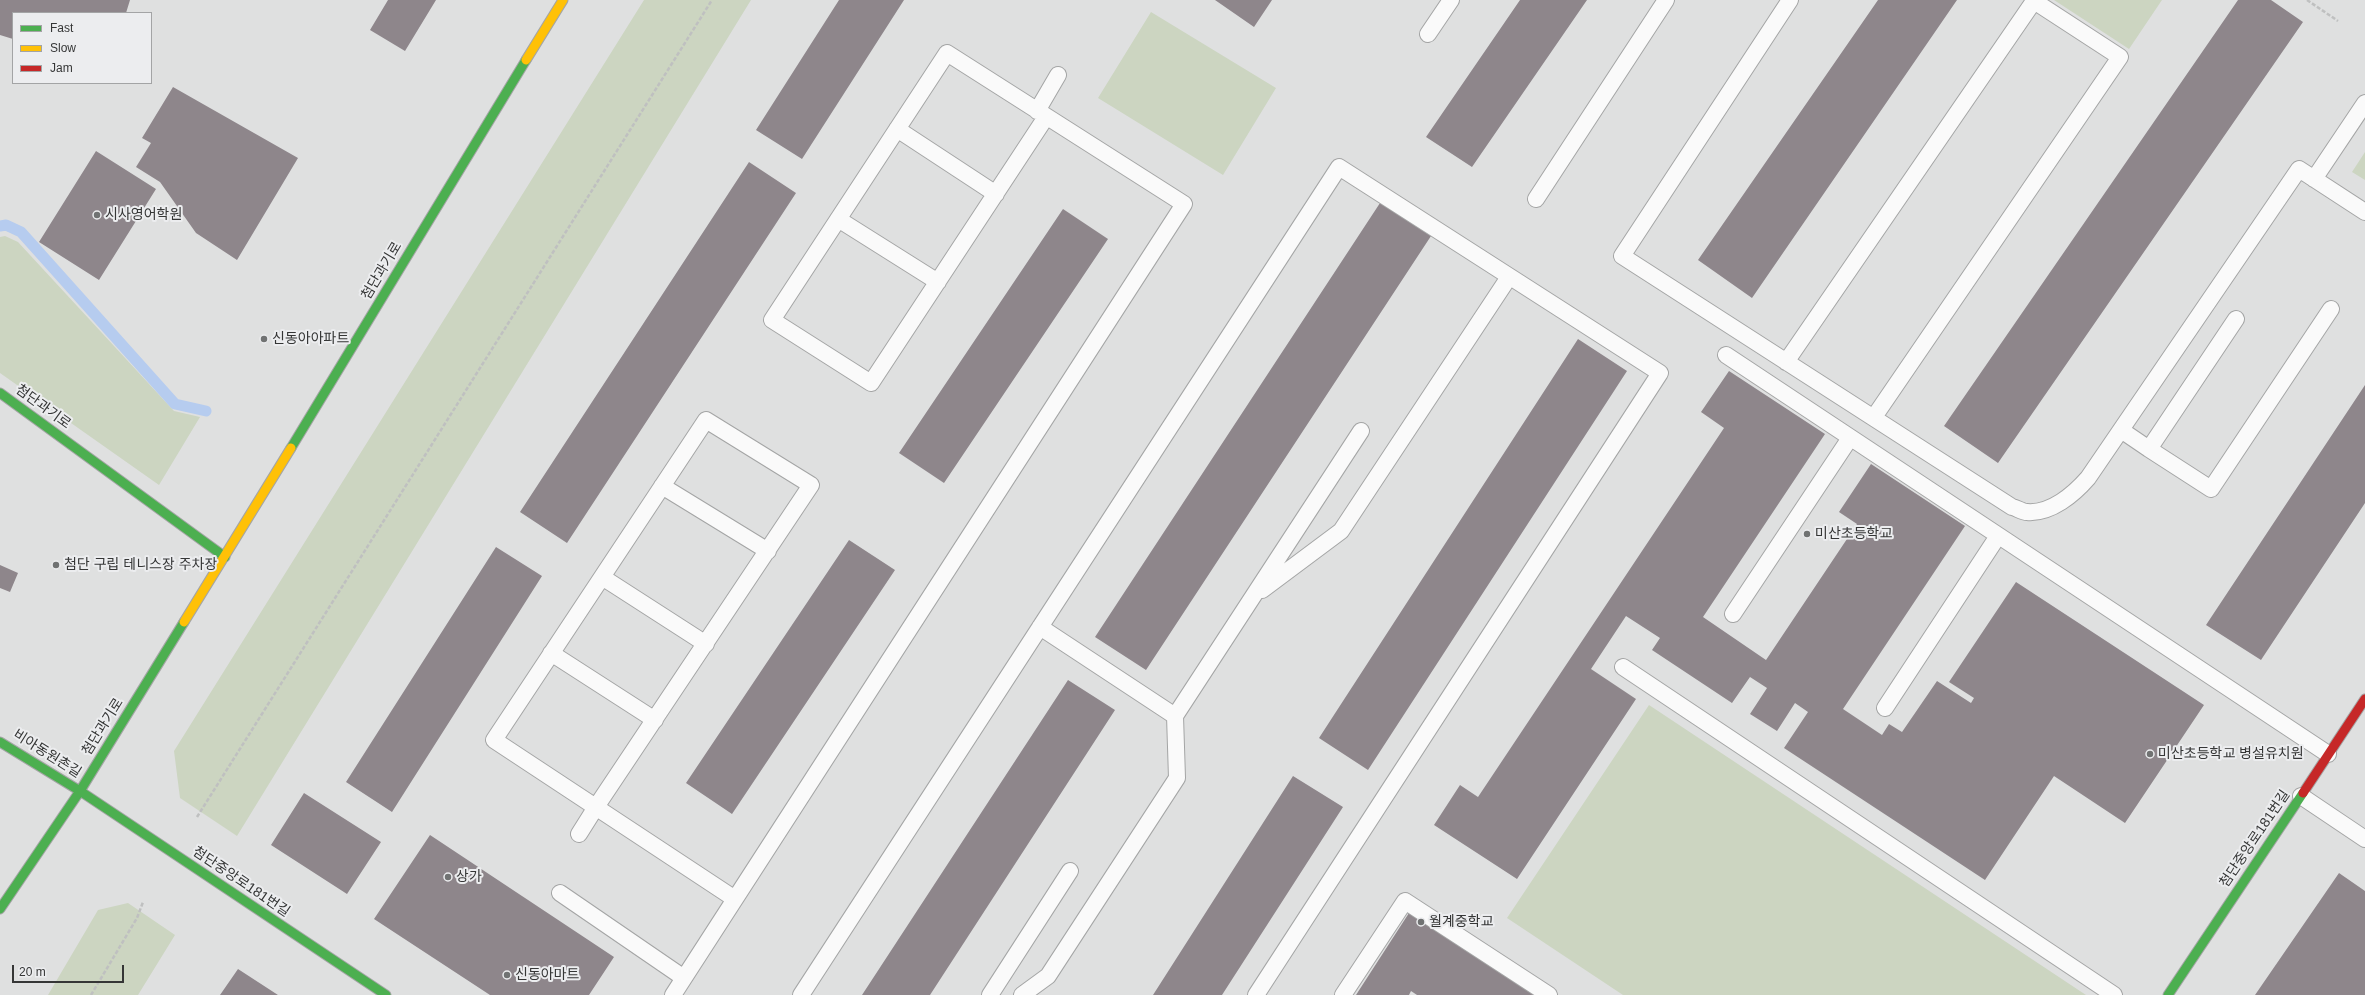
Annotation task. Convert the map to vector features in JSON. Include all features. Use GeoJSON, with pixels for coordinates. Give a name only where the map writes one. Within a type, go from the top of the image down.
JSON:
{"type":"FeatureCollection","features":[{"type":"Feature","properties":{"kind":"street","name":"첨단과기로"},"geometry":{"type":"LineString","coordinates":[[0,909],[80,791],[225,557],[563,0]]}},
{"type":"Feature","properties":{"kind":"street","name":"첨단과기로"},"geometry":{"type":"LineString","coordinates":[[0,393],[225,557]]}},
{"type":"Feature","properties":{"kind":"street","name":"첨단중앙로181번길"},"geometry":{"type":"LineString","coordinates":[[2168,995],[2365,699]]}},
{"type":"Feature","properties":{"kind":"street","name":"비아동원촌길"},"geometry":{"type":"LineString","coordinates":[[0,742],[80,791]]}},
{"type":"Feature","properties":{"kind":"street","name":"첨단중앙로181번길"},"geometry":{"type":"LineString","coordinates":[[80,791],[386,995]]}},
{"type":"Feature","properties":{"kind":"lane"},"geometry":{"type":"LineString","coordinates":[[1428,34],[1451,0]]}},
{"type":"Feature","properties":{"kind":"lane"},"geometry":{"type":"LineString","coordinates":[[1536,198],[1666,0]]}},
{"type":"Feature","properties":{"kind":"lane"},"geometry":{"type":"LineString","coordinates":[[1790,0],[1622,256],[2012,506],[2026,512],[2043,510],[2075,492],[2088,478],[2299,169],[2365,212]]}},
{"type":"Feature","properties":{"kind":"lane"},"geometry":{"type":"LineString","coordinates":[[1786,362],[2034,1],[2120,57],[1874,417]]}},
{"type":"Feature","properties":{"kind":"lane"},"geometry":{"type":"LineString","coordinates":[[672,995],[1184,204],[1042,114],[947,53],[772,320],[871,383],[996,194],[1042,114],[1058,75]]}},
{"type":"Feature","properties":{"kind":"lane"},"geometry":{"type":"LineString","coordinates":[[2314,179],[2365,103]]}},
{"type":"Feature","properties":{"kind":"lane"},"geometry":{"type":"LineString","coordinates":[[898,129],[996,194]]}},
{"type":"Feature","properties":{"kind":"lane"},"geometry":{"type":"LineString","coordinates":[[801,995],[1339,167],[1660,373],[1256,995]]}},
{"type":"Feature","properties":{"kind":"lane"},"geometry":{"type":"LineString","coordinates":[[838,219],[938,282]]}},
{"type":"Feature","properties":{"kind":"lane"},"geometry":{"type":"LineString","coordinates":[[1252,597],[1341,532],[1509,277]]}},
{"type":"Feature","properties":{"kind":"lane"},"geometry":{"type":"LineString","coordinates":[[2121,430],[2211,489],[2331,309]]}},
{"type":"Feature","properties":{"kind":"lane"},"geometry":{"type":"LineString","coordinates":[[2149,448],[2236,319]]}},
{"type":"Feature","properties":{"kind":"lane"},"geometry":{"type":"LineString","coordinates":[[1726,355],[2328,754]]}},
{"type":"Feature","properties":{"kind":"lane"},"geometry":{"type":"LineString","coordinates":[[579,834],[596,807],[811,485],[706,420],[494,740],[596,807],[734,899]]}},
{"type":"Feature","properties":{"kind":"lane"},"geometry":{"type":"LineString","coordinates":[[1022,995],[1048,976],[1177,778],[1175,716],[1361,431]]}},
{"type":"Feature","properties":{"kind":"lane"},"geometry":{"type":"LineString","coordinates":[[1733,614],[1850,438]]}},
{"type":"Feature","properties":{"kind":"lane"},"geometry":{"type":"LineString","coordinates":[[662,486],[768,551]]}},
{"type":"Feature","properties":{"kind":"lane"},"geometry":{"type":"LineString","coordinates":[[1885,708],[1998,536]]}},
{"type":"Feature","properties":{"kind":"lane"},"geometry":{"type":"LineString","coordinates":[[602,577],[706,644]]}},
{"type":"Feature","properties":{"kind":"lane"},"geometry":{"type":"LineString","coordinates":[[1040,627],[1175,716]]}},
{"type":"Feature","properties":{"kind":"lane"},"geometry":{"type":"LineString","coordinates":[[551,653],[655,720]]}},
{"type":"Feature","properties":{"kind":"lane"},"geometry":{"type":"LineString","coordinates":[[1623,667],[2114,995]]}},
{"type":"Feature","properties":{"kind":"lane"},"geometry":{"type":"LineString","coordinates":[[2301,796],[2365,839]]}},
{"type":"Feature","properties":{"kind":"lane"},"geometry":{"type":"LineString","coordinates":[[990,995],[1070,871]]}},
{"type":"Feature","properties":{"kind":"lane"},"geometry":{"type":"LineString","coordinates":[[560,893],[684,978]]}},
{"type":"Feature","properties":{"kind":"lane"},"geometry":{"type":"LineString","coordinates":[[1343,995],[1404,901],[1549,995]]}},
{"type":"Feature","properties":{"kind":"path"},"geometry":{"type":"LineString","coordinates":[[197,817],[712,0]]}},
{"type":"Feature","properties":{"kind":"path"},"geometry":{"type":"LineString","coordinates":[[2307,0],[2338,21]]}},
{"type":"Feature","properties":{"kind":"path"},"geometry":{"type":"LineString","coordinates":[[90,995],[137,918],[143,902]]}},
{"type":"Feature","properties":{"kind":"green space"},"geometry":{"type":"Polygon","coordinates":[[[644,0],[751,0],[237,836],[180,798],[174,751],[644,0]]]}},
{"type":"Feature","properties":{"kind":"green space"},"geometry":{"type":"Polygon","coordinates":[[[2054,0],[2162,0],[2129,49],[2054,0]]]}},
{"type":"Feature","properties":{"kind":"green space"},"geometry":{"type":"Polygon","coordinates":[[[1151,12],[1276,88],[1223,175],[1098,98],[1151,12]]]}},
{"type":"Feature","properties":{"kind":"green space"},"geometry":{"type":"Polygon","coordinates":[[[2365,152],[2365,180],[2352,172],[2365,152]]]}},
{"type":"Feature","properties":{"kind":"green space"},"geometry":{"type":"Polygon","coordinates":[[[5,236],[18,242],[174,411],[200,417],[159,485],[0,373],[0,237],[5,236]]]}},
{"type":"Feature","properties":{"kind":"green space"},"geometry":{"type":"Polygon","coordinates":[[[1649,705],[2086,995],[1623,995],[1507,918],[1649,705]]]}},
{"type":"Feature","properties":{"kind":"green space"},"geometry":{"type":"Polygon","coordinates":[[[128,903],[175,935],[138,995],[48,995],[98,910],[128,903]]]}},
{"type":"Feature","properties":{"kind":"building"},"geometry":{"type":"Polygon","coordinates":[[[0,0],[130,0],[126,12],[12,12],[12,39],[0,35],[0,0]]]}},
{"type":"Feature","properties":{"kind":"building"},"geometry":{"type":"Polygon","coordinates":[[[388,0],[436,0],[405,51],[370,30],[388,0]]]}},
{"type":"Feature","properties":{"kind":"building"},"geometry":{"type":"Polygon","coordinates":[[[839,0],[904,0],[802,159],[756,130],[839,0]]]}},
{"type":"Feature","properties":{"kind":"building"},"geometry":{"type":"Polygon","coordinates":[[[1215,0],[1272,0],[1254,27],[1215,0]]]}},
{"type":"Feature","properties":{"kind":"building"},"geometry":{"type":"Polygon","coordinates":[[[1520,0],[1587,0],[1472,167],[1426,137],[1520,0]]]}},
{"type":"Feature","properties":{"kind":"building"},"geometry":{"type":"Polygon","coordinates":[[[1878,0],[1957,0],[1752,298],[1698,260],[1878,0]]]}},
{"type":"Feature","properties":{"kind":"building"},"geometry":{"type":"Polygon","coordinates":[[[2238,0],[2271,0],[2303,22],[1998,463],[1944,426],[2238,0]]]}},
{"type":"Feature","properties":{"kind":"building"},"geometry":{"type":"Polygon","coordinates":[[[173,87],[298,158],[237,260],[196,233],[160,182],[136,167],[151,143],[142,138],[173,87]]]}},
{"type":"Feature","properties":{"kind":"building","name":"시사영어학원"},"geometry":{"type":"Polygon","coordinates":[[[96,151],[156,189],[99,280],[39,242],[96,151]]]}},
{"type":"Feature","properties":{"kind":"building"},"geometry":{"type":"Polygon","coordinates":[[[749,162],[796,193],[567,543],[520,512],[749,162]]]}},
{"type":"Feature","properties":{"kind":"building"},"geometry":{"type":"Polygon","coordinates":[[[1380,203],[1431,236],[1146,670],[1095,637],[1380,203]]]}},
{"type":"Feature","properties":{"kind":"building"},"geometry":{"type":"Polygon","coordinates":[[[1063,209],[1108,239],[944,483],[899,453],[1063,209]]]}},
{"type":"Feature","properties":{"kind":"building"},"geometry":{"type":"Polygon","coordinates":[[[1578,339],[1627,371],[1368,770],[1319,738],[1578,339]]]}},
{"type":"Feature","properties":{"kind":"building"},"geometry":{"type":"Polygon","coordinates":[[[1729,371],[1825,434],[1703,617],[1766,660],[1857,524],[1839,512],[1871,464],[1965,526],[1843,709],[1882,735],[1889,724],[1902,732],[1937,681],[1971,703],[1974,698],[1949,682],[2016,582],[2204,705],[2125,823],[2054,776],[1985,880],[1784,748],[1808,712],[1795,703],[1777,731],[1750,714],[1767,688],[1750,677],[1732,703],[1652,650],[1660,638],[1626,616],[1591,669],[1636,699],[1517,879],[1434,825],[1460,785],[1478,797],[1724,428],[1701,412],[1729,371]]]}},
{"type":"Feature","properties":{"kind":"building"},"geometry":{"type":"Polygon","coordinates":[[[2365,385],[2365,503],[2261,660],[2206,625],[2365,385]]]}},
{"type":"Feature","properties":{"kind":"building"},"geometry":{"type":"Polygon","coordinates":[[[849,540],[895,570],[732,814],[686,783],[849,540]]]}},
{"type":"Feature","properties":{"kind":"building"},"geometry":{"type":"Polygon","coordinates":[[[496,547],[542,576],[392,812],[346,782],[496,547]]]}},
{"type":"Feature","properties":{"kind":"building"},"geometry":{"type":"Polygon","coordinates":[[[0,565],[18,573],[10,592],[0,588],[0,565]]]}},
{"type":"Feature","properties":{"kind":"building"},"geometry":{"type":"Polygon","coordinates":[[[1068,680],[1115,710],[930,995],[862,995],[1068,680]]]}},
{"type":"Feature","properties":{"kind":"building"},"geometry":{"type":"Polygon","coordinates":[[[1293,776],[1343,807],[1222,995],[1153,995],[1293,776]]]}},
{"type":"Feature","properties":{"kind":"building"},"geometry":{"type":"Polygon","coordinates":[[[304,793],[381,842],[347,894],[271,845],[304,793]]]}},
{"type":"Feature","properties":{"kind":"building","name":"상가"},"geometry":{"type":"Polygon","coordinates":[[[430,835],[614,957],[589,995],[490,995],[374,919],[430,835]]]}},
{"type":"Feature","properties":{"kind":"building"},"geometry":{"type":"Polygon","coordinates":[[[2339,873],[2365,891],[2365,995],[2255,995],[2339,873]]]}},
{"type":"Feature","properties":{"kind":"building"},"geometry":{"type":"Polygon","coordinates":[[[1409,913],[1536,995],[1417,995],[1411,991],[1409,995],[1356,995],[1409,913]]]}},
{"type":"Feature","properties":{"kind":"building"},"geometry":{"type":"Polygon","coordinates":[[[238,969],[278,995],[220,995],[238,969]]]}},
{"type":"Feature","properties":{"kind":"waterway"},"geometry":{"type":"LineString","coordinates":[[0,226],[6,225],[21,232],[175,404],[206,411]]}},
{"type":"Feature","properties":{"kind":"traffic: fast"},"geometry":{"type":"LineString","coordinates":[[291,448],[526,60]]}},
{"type":"Feature","properties":{"kind":"traffic: fast"},"geometry":{"type":"LineString","coordinates":[[0,393],[225,557]]}},
{"type":"Feature","properties":{"kind":"traffic: fast"},"geometry":{"type":"LineString","coordinates":[[0,909],[80,791],[184,622]]}},
{"type":"Feature","properties":{"kind":"traffic: fast"},"geometry":{"type":"LineString","coordinates":[[0,742],[80,791],[386,995]]}},
{"type":"Feature","properties":{"kind":"traffic: fast"},"geometry":{"type":"LineString","coordinates":[[2168,995],[2303,793]]}},
{"type":"Feature","properties":{"kind":"traffic: slow"},"geometry":{"type":"LineString","coordinates":[[526,60],[563,0]]}},
{"type":"Feature","properties":{"kind":"traffic: slow"},"geometry":{"type":"LineString","coordinates":[[184,622],[291,448]]}},
{"type":"Feature","properties":{"kind":"traffic: jam"},"geometry":{"type":"LineString","coordinates":[[2303,793],[2365,699]]}},
{"type":"Feature","properties":{"kind":"place","name":"시사영어학원"},"geometry":{"type":"Point","coordinates":[97,215]}},
{"type":"Feature","properties":{"kind":"place","name":"신동아아파트"},"geometry":{"type":"Point","coordinates":[264,339]}},
{"type":"Feature","properties":{"kind":"place","name":"미산초등학교"},"geometry":{"type":"Point","coordinates":[1807,534]}},
{"type":"Feature","properties":{"kind":"place","name":"첨단 구립 테니스장 주차장"},"geometry":{"type":"Point","coordinates":[56,565]}},
{"type":"Feature","properties":{"kind":"place","name":"미산초등학교 병설유치원"},"geometry":{"type":"Point","coordinates":[2150,754]}},
{"type":"Feature","properties":{"kind":"place","name":"상가"},"geometry":{"type":"Point","coordinates":[448,877]}},
{"type":"Feature","properties":{"kind":"place","name":"월계중학교"},"geometry":{"type":"Point","coordinates":[1421,922]}},
{"type":"Feature","properties":{"kind":"place","name":"신동아마트"},"geometry":{"type":"Point","coordinates":[507,975]}}]}
